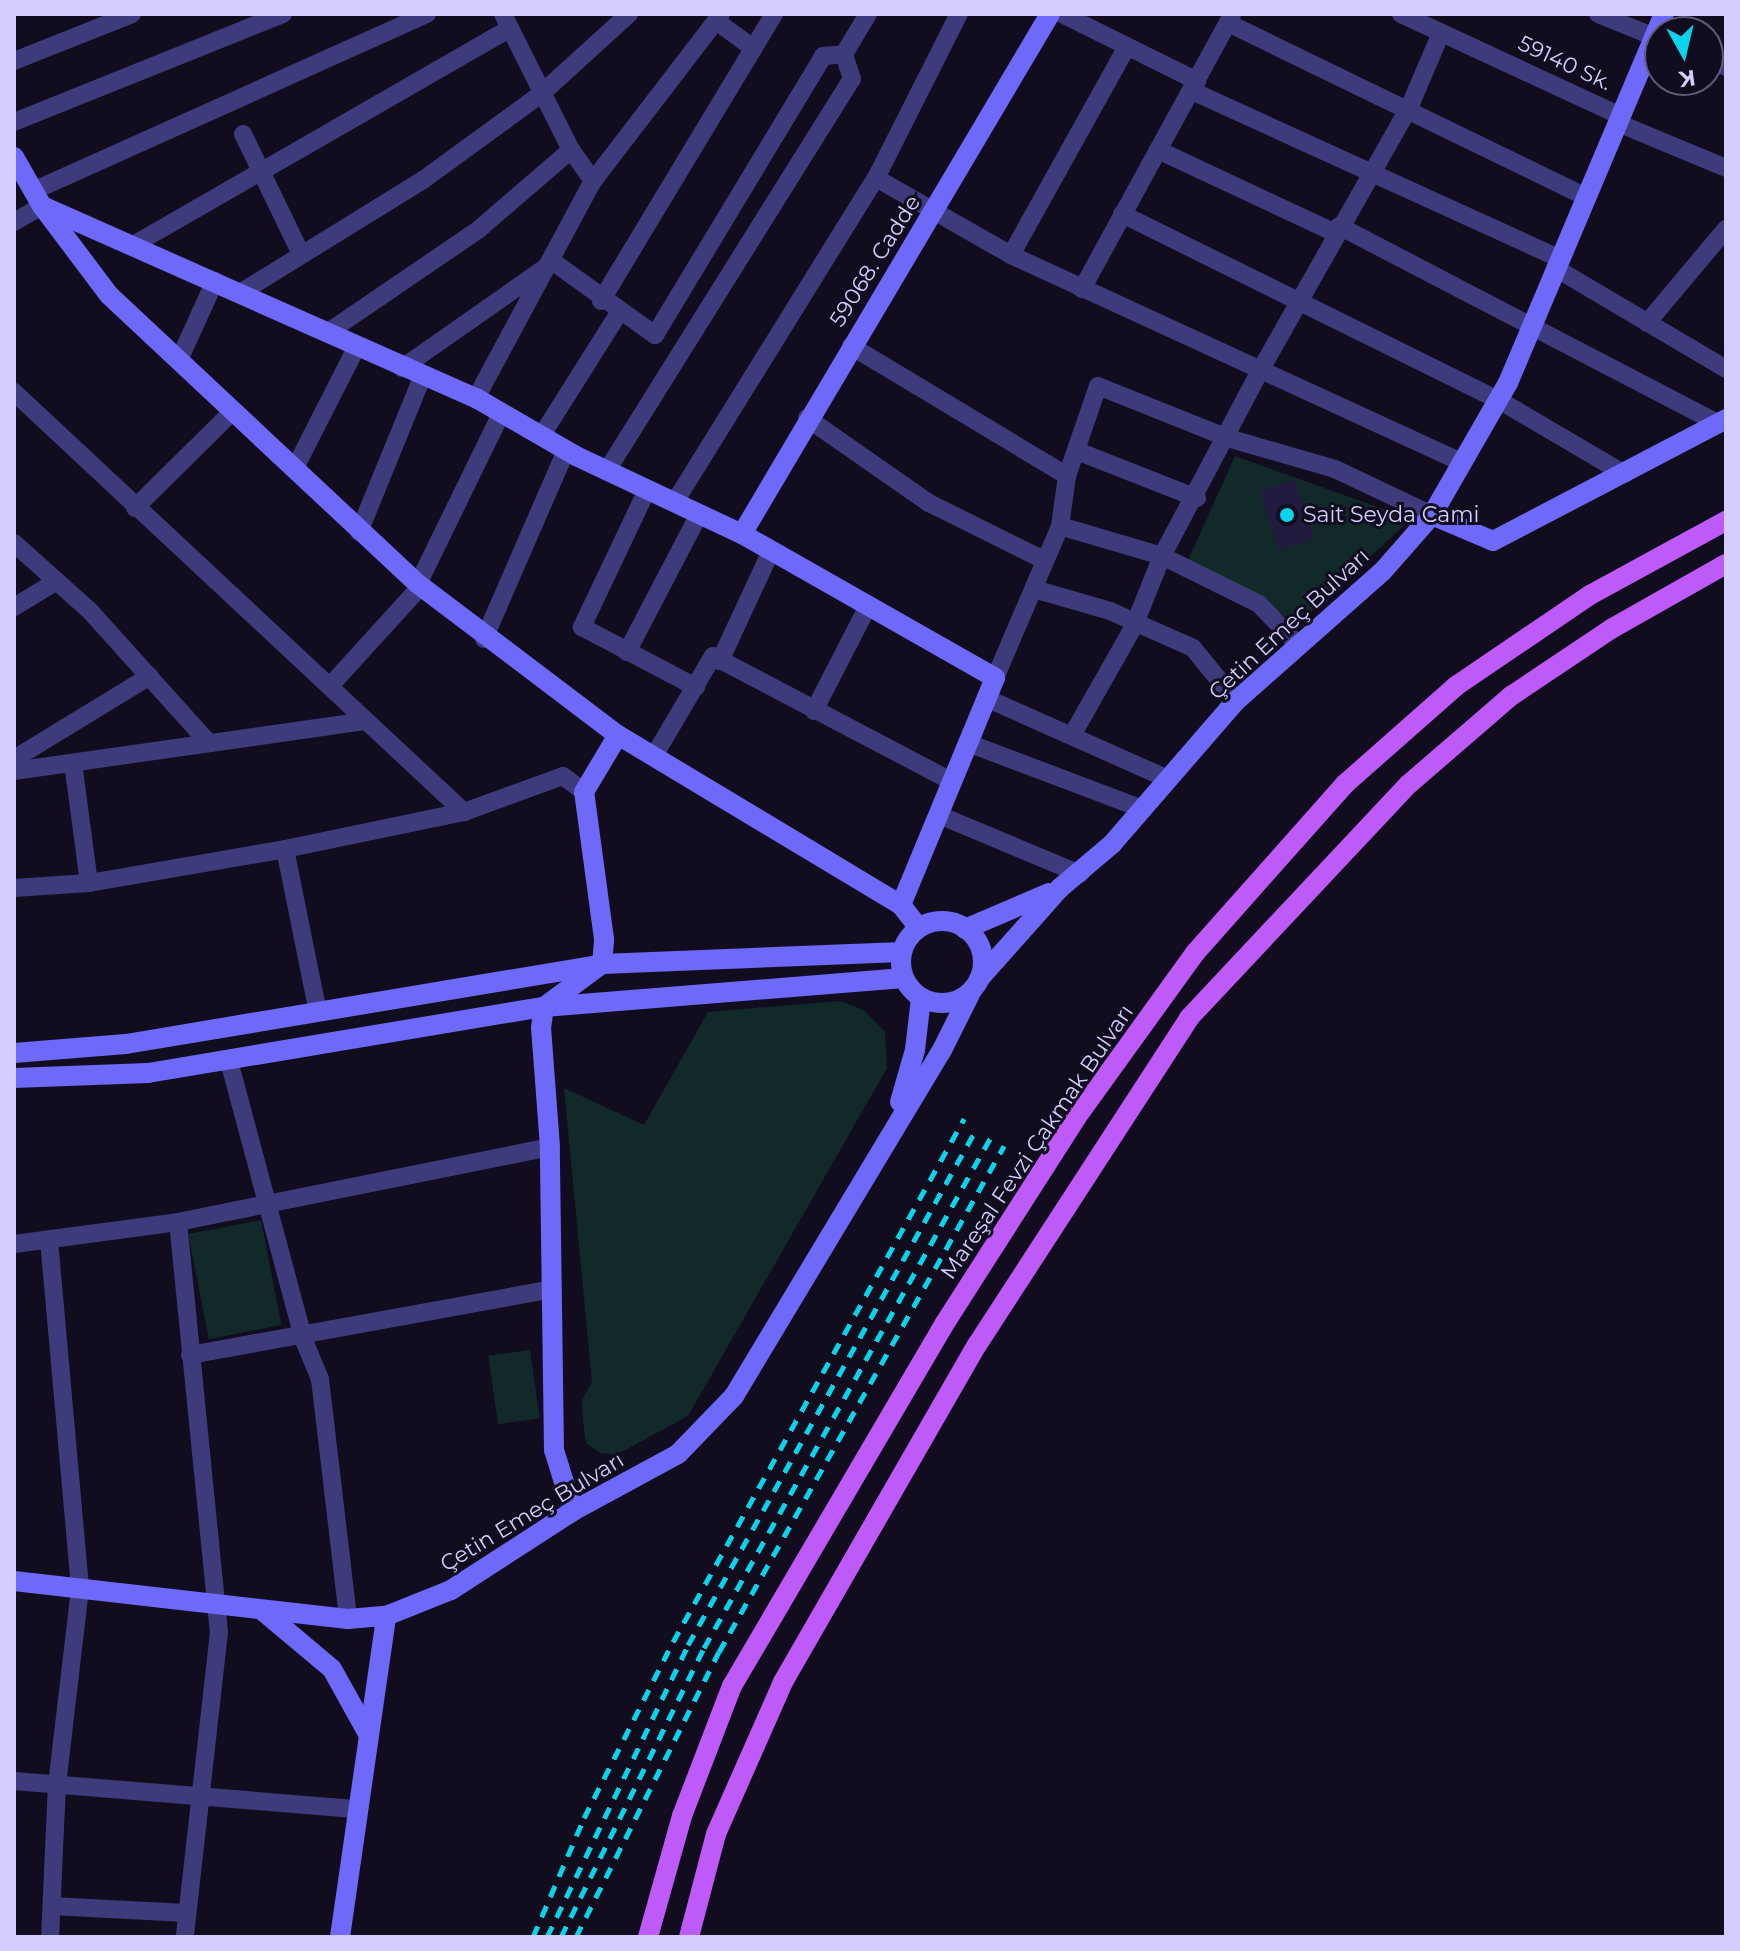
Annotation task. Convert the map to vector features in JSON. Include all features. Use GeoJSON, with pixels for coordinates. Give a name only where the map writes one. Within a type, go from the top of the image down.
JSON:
{"type":"FeatureCollection","features":[{"type":"Feature","properties":{"kind":"main road","name":"Mareşal Fevzi Çakmak Bulvarı"},"geometry":{"type":"LineString","coordinates":[[648,1937],[682,1816],[732,1686],[945,1323],[1076,1118],[1195,953],[1345,784],[1456,686],[1590,595],[1726,521]]}},
{"type":"Feature","properties":{"kind":"main road"},"geometry":{"type":"LineString","coordinates":[[689,1937],[716,1834],[783,1682],[977,1345],[1189,1018],[1409,784],[1511,696],[1726,564]]}},
{"type":"Feature","properties":{"kind":"street"},"geometry":{"type":"LineString","coordinates":[[14,61],[132,14]]}},
{"type":"Feature","properties":{"kind":"street"},"geometry":{"type":"LineString","coordinates":[[14,122],[283,14]]}},
{"type":"Feature","properties":{"kind":"street"},"geometry":{"type":"LineString","coordinates":[[14,222],[38,199],[427,14]]}},
{"type":"Feature","properties":{"kind":"street"},"geometry":{"type":"LineString","coordinates":[[240,293],[423,180],[541,94],[629,14]]}},
{"type":"Feature","properties":{"kind":"street"},"geometry":{"type":"LineString","coordinates":[[601,301],[774,14]]}},
{"type":"Feature","properties":{"kind":"street"},"geometry":{"type":"LineString","coordinates":[[608,469],[852,79],[844,54],[868,14]]}},
{"type":"Feature","properties":{"kind":"street"},"geometry":{"type":"LineString","coordinates":[[676,500],[876,178],[959,14]]}},
{"type":"Feature","properties":{"kind":"street","name":"59068. Cadde"},"geometry":{"type":"LineString","coordinates":[[742,534],[807,418],[1050,14]]}},
{"type":"Feature","properties":{"kind":"street"},"geometry":{"type":"LineString","coordinates":[[1062,14],[1194,86],[1559,264],[1647,323],[1726,369]]}},
{"type":"Feature","properties":{"kind":"street","name":"59140 Sk."},"geometry":{"type":"LineString","coordinates":[[1401,14],[1620,120],[1724,162]]}},
{"type":"Feature","properties":{"kind":"street"},"geometry":{"type":"LineString","coordinates":[[1598,14],[1644,32]]}},
{"type":"Feature","properties":{"kind":"street"},"geometry":{"type":"LineString","coordinates":[[476,398],[537,296],[548,265],[593,181],[719,17],[753,48]]}},
{"type":"Feature","properties":{"kind":"street"},"geometry":{"type":"LineString","coordinates":[[1082,289],[1230,18],[1587,197]]}},
{"type":"Feature","properties":{"kind":"street"},"geometry":{"type":"LineString","coordinates":[[135,244],[263,170],[506,21],[571,150],[593,181]]}},
{"type":"Feature","properties":{"kind":"street"},"geometry":{"type":"LineString","coordinates":[[1074,732],[1134,626],[1162,556],[1197,498],[1260,371],[1337,229],[1409,108],[1441,33]]}},
{"type":"Feature","properties":{"kind":"street"},"geometry":{"type":"LineString","coordinates":[[1011,255],[1126,48]]}},
{"type":"Feature","properties":{"kind":"street"},"geometry":{"type":"LineString","coordinates":[[548,265],[655,335],[823,56],[844,54]]}},
{"type":"Feature","properties":{"kind":"street","name":"Çetin Emeç Bulvarı"},"geometry":{"type":"LineString","coordinates":[[965,929],[1060,888],[1080,874],[1143,809],[1236,701],[1382,572],[1432,515],[1497,399],[1644,68]]}},
{"type":"Feature","properties":{"kind":"street"},"geometry":{"type":"LineString","coordinates":[[243,134],[301,254]]}},
{"type":"Feature","properties":{"kind":"street"},"geometry":{"type":"LineString","coordinates":[[327,333],[478,230],[571,150]]}},
{"type":"Feature","properties":{"kind":"street"},"geometry":{"type":"LineString","coordinates":[[1158,150],[1337,229],[1721,421]]}},
{"type":"Feature","properties":{"kind":"street"},"geometry":{"type":"LineString","coordinates":[[14,157],[38,199],[109,295],[296,466],[359,532],[419,585],[484,639],[618,735],[901,905],[919,928]]}},
{"type":"Feature","properties":{"kind":"street"},"geometry":{"type":"LineString","coordinates":[[876,178],[936,208],[1011,255],[1462,462]]}},
{"type":"Feature","properties":{"kind":"street"},"geometry":{"type":"LineString","coordinates":[[38,199],[422,378],[476,398],[566,450],[742,534],[995,678]]}},
{"type":"Feature","properties":{"kind":"street"},"geometry":{"type":"LineString","coordinates":[[1122,214],[1296,304],[1497,399],[1625,474]]}},
{"type":"Feature","properties":{"kind":"street"},"geometry":{"type":"LineString","coordinates":[[1647,323],[1726,229]]}},
{"type":"Feature","properties":{"kind":"street"},"geometry":{"type":"LineString","coordinates":[[402,368],[548,265]]}},
{"type":"Feature","properties":{"kind":"street"},"geometry":{"type":"LineString","coordinates":[[179,360],[215,281]]}},
{"type":"Feature","properties":{"kind":"street"},"geometry":{"type":"LineString","coordinates":[[542,435],[620,311]]}},
{"type":"Feature","properties":{"kind":"street"},"geometry":{"type":"LineString","coordinates":[[851,346],[1067,476]]}},
{"type":"Feature","properties":{"kind":"street"},"geometry":{"type":"LineString","coordinates":[[296,466],[356,348]]}},
{"type":"Feature","properties":{"kind":"street"},"geometry":{"type":"LineString","coordinates":[[359,532],[422,378]]}},
{"type":"Feature","properties":{"kind":"street"},"geometry":{"type":"LineString","coordinates":[[901,905],[1060,526],[1067,476],[1098,386],[1228,438],[1335,469],[1493,541],[1721,421]]}},
{"type":"Feature","properties":{"kind":"street"},"geometry":{"type":"LineString","coordinates":[[14,392],[464,812]]}},
{"type":"Feature","properties":{"kind":"street"},"geometry":{"type":"LineString","coordinates":[[135,508],[233,411]]}},
{"type":"Feature","properties":{"kind":"street"},"geometry":{"type":"LineString","coordinates":[[330,686],[419,585],[502,412]]}},
{"type":"Feature","properties":{"kind":"street"},"geometry":{"type":"LineString","coordinates":[[807,418],[929,503],[1044,560]]}},
{"type":"Feature","properties":{"kind":"street"},"geometry":{"type":"LineString","coordinates":[[484,639],[566,450]]}},
{"type":"Feature","properties":{"kind":"street"},"geometry":{"type":"LineString","coordinates":[[1077,451],[1197,498]]}},
{"type":"Feature","properties":{"kind":"street"},"geometry":{"type":"LineString","coordinates":[[647,490],[582,627],[696,687]]}},
{"type":"Feature","properties":{"kind":"street"},"geometry":{"type":"LineString","coordinates":[[627,652],[699,514]]}},
{"type":"Feature","properties":{"kind":"street"},"geometry":{"type":"LineString","coordinates":[[1060,526],[1162,556],[1259,604],[1299,646]]}},
{"type":"Feature","properties":{"kind":"street"},"geometry":{"type":"LineString","coordinates":[[14,543],[57,581],[150,676],[209,743]]}},
{"type":"Feature","properties":{"kind":"street"},"geometry":{"type":"LineString","coordinates":[[720,661],[771,551]]}},
{"type":"Feature","properties":{"kind":"street"},"geometry":{"type":"LineString","coordinates":[[14,607],[57,581]]}},
{"type":"Feature","properties":{"kind":"street"},"geometry":{"type":"LineString","coordinates":[[1034,589],[1110,611],[1134,626],[1193,648],[1236,701]]}},
{"type":"Feature","properties":{"kind":"street"},"geometry":{"type":"LineString","coordinates":[[814,711],[868,606]]}},
{"type":"Feature","properties":{"kind":"street"},"geometry":{"type":"LineString","coordinates":[[654,756],[713,656],[953,782]]}},
{"type":"Feature","properties":{"kind":"street"},"geometry":{"type":"LineString","coordinates":[[14,759],[150,676]]}},
{"type":"Feature","properties":{"kind":"street"},"geometry":{"type":"LineString","coordinates":[[986,698],[1074,732],[1168,779]]}},
{"type":"Feature","properties":{"kind":"street"},"geometry":{"type":"LineString","coordinates":[[14,771],[364,721]]}},
{"type":"Feature","properties":{"kind":"street"},"geometry":{"type":"LineString","coordinates":[[544,1007],[602,964],[604,939],[584,792],[618,735]]}},
{"type":"Feature","properties":{"kind":"street"},"geometry":{"type":"LineString","coordinates":[[968,743],[1143,809]]}},
{"type":"Feature","properties":{"kind":"street"},"geometry":{"type":"LineString","coordinates":[[73,763],[89,883]]}},
{"type":"Feature","properties":{"kind":"street"},"geometry":{"type":"LineString","coordinates":[[14,888],[89,883],[285,849],[464,812],[563,776],[584,792]]}},
{"type":"Feature","properties":{"kind":"street"},"geometry":{"type":"LineString","coordinates":[[939,815],[1080,874]]}},
{"type":"Feature","properties":{"kind":"street"},"geometry":{"type":"LineString","coordinates":[[285,849],[318,1012]]}},
{"type":"Feature","properties":{"kind":"street","name":"Çetin Emeç Bulvarı"},"geometry":{"type":"LineString","coordinates":[[14,1581],[348,1619],[386,1616],[451,1590],[573,1511],[678,1454],[706,1431],[734,1396],[894,1121],[941,1052],[975,984],[1060,888]]}},
{"type":"Feature","properties":{"kind":"street"},"geometry":{"type":"LineString","coordinates":[[942,922],[965,929],[981,951],[975,984],[947,1003],[921,998],[904,978],[902,952],[919,928],[942,922]]}},
{"type":"Feature","properties":{"kind":"street"},"geometry":{"type":"LineString","coordinates":[[14,1053],[126,1044],[602,964],[902,952]]}},
{"type":"Feature","properties":{"kind":"street"},"geometry":{"type":"LineString","coordinates":[[14,1078],[148,1073],[544,1007],[904,978]]}},
{"type":"Feature","properties":{"kind":"street","name":"Çetin Emeç Bulvarı"},"geometry":{"type":"LineString","coordinates":[[894,1121],[915,1050],[921,998]]}},
{"type":"Feature","properties":{"kind":"street"},"geometry":{"type":"LineString","coordinates":[[544,1007],[550,1147],[554,1450],[573,1511]]}},
{"type":"Feature","properties":{"kind":"street"},"geometry":{"type":"LineString","coordinates":[[229,1061],[303,1338],[320,1379],[348,1619]]}},
{"type":"Feature","properties":{"kind":"street"},"geometry":{"type":"LineString","coordinates":[[14,1244],[178,1222],[550,1147]]}},
{"type":"Feature","properties":{"kind":"street"},"geometry":{"type":"LineString","coordinates":[[178,1222],[219,1632],[185,1937]]}},
{"type":"Feature","properties":{"kind":"street"},"geometry":{"type":"LineString","coordinates":[[49,1240],[80,1589],[57,1784],[50,1937]]}},
{"type":"Feature","properties":{"kind":"street"},"geometry":{"type":"LineString","coordinates":[[190,1355],[303,1338],[552,1289]]}},
{"type":"Feature","properties":{"kind":"street"},"geometry":{"type":"LineString","coordinates":[[256,1607],[303,1638],[332,1669],[368,1733]]}},
{"type":"Feature","properties":{"kind":"street"},"geometry":{"type":"LineString","coordinates":[[340,1937],[386,1616]]}},
{"type":"Feature","properties":{"kind":"street"},"geometry":{"type":"LineString","coordinates":[[14,1781],[357,1809]]}},
{"type":"Feature","properties":{"kind":"street"},"geometry":{"type":"LineString","coordinates":[[52,1906],[186,1913]]}},
{"type":"Feature","properties":{"kind":"green space"},"geometry":{"type":"Polygon","coordinates":[[[1235,456],[1411,519],[1299,623],[1185,567],[1235,456]]]}},
{"type":"Feature","properties":{"kind":"green space"},"geometry":{"type":"Polygon","coordinates":[[[841,1001],[865,1011],[885,1032],[887,1068],[688,1416],[616,1455],[600,1453],[586,1443],[583,1422],[582,1400],[592,1382],[564,1088],[644,1125],[708,1012],[841,1001]]]}},
{"type":"Feature","properties":{"kind":"green space"},"geometry":{"type":"Polygon","coordinates":[[[261,1220],[281,1325],[209,1339],[188,1234],[261,1220]]]}},
{"type":"Feature","properties":{"kind":"green space"},"geometry":{"type":"Polygon","coordinates":[[[530,1350],[540,1418],[498,1424],[488,1356],[530,1350]]]}},
{"type":"Feature","properties":{"kind":"building","name":"Sait Seyda Cami"},"geometry":{"type":"Polygon","coordinates":[[[1295,480],[1314,539],[1279,550],[1260,491],[1295,480]]]}},
{"type":"Feature","properties":{"kind":"railway"},"geometry":{"type":"LineString","coordinates":[[533,1937],[584,1818],[673,1642],[964,1119]]}},
{"type":"Feature","properties":{"kind":"railway"},"geometry":{"type":"LineString","coordinates":[[547,1937],[688,1645],[977,1128]]}},
{"type":"Feature","properties":{"kind":"railway"},"geometry":{"type":"LineString","coordinates":[[561,1937],[704,1648],[991,1137]]}},
{"type":"Feature","properties":{"kind":"railway"},"geometry":{"type":"LineString","coordinates":[[576,1937],[719,1652],[1004,1146]]}},
{"type":"Feature","properties":{"kind":"place","name":"Sait Seyda Cami"},"geometry":{"type":"Point","coordinates":[1287,515]}}]}
